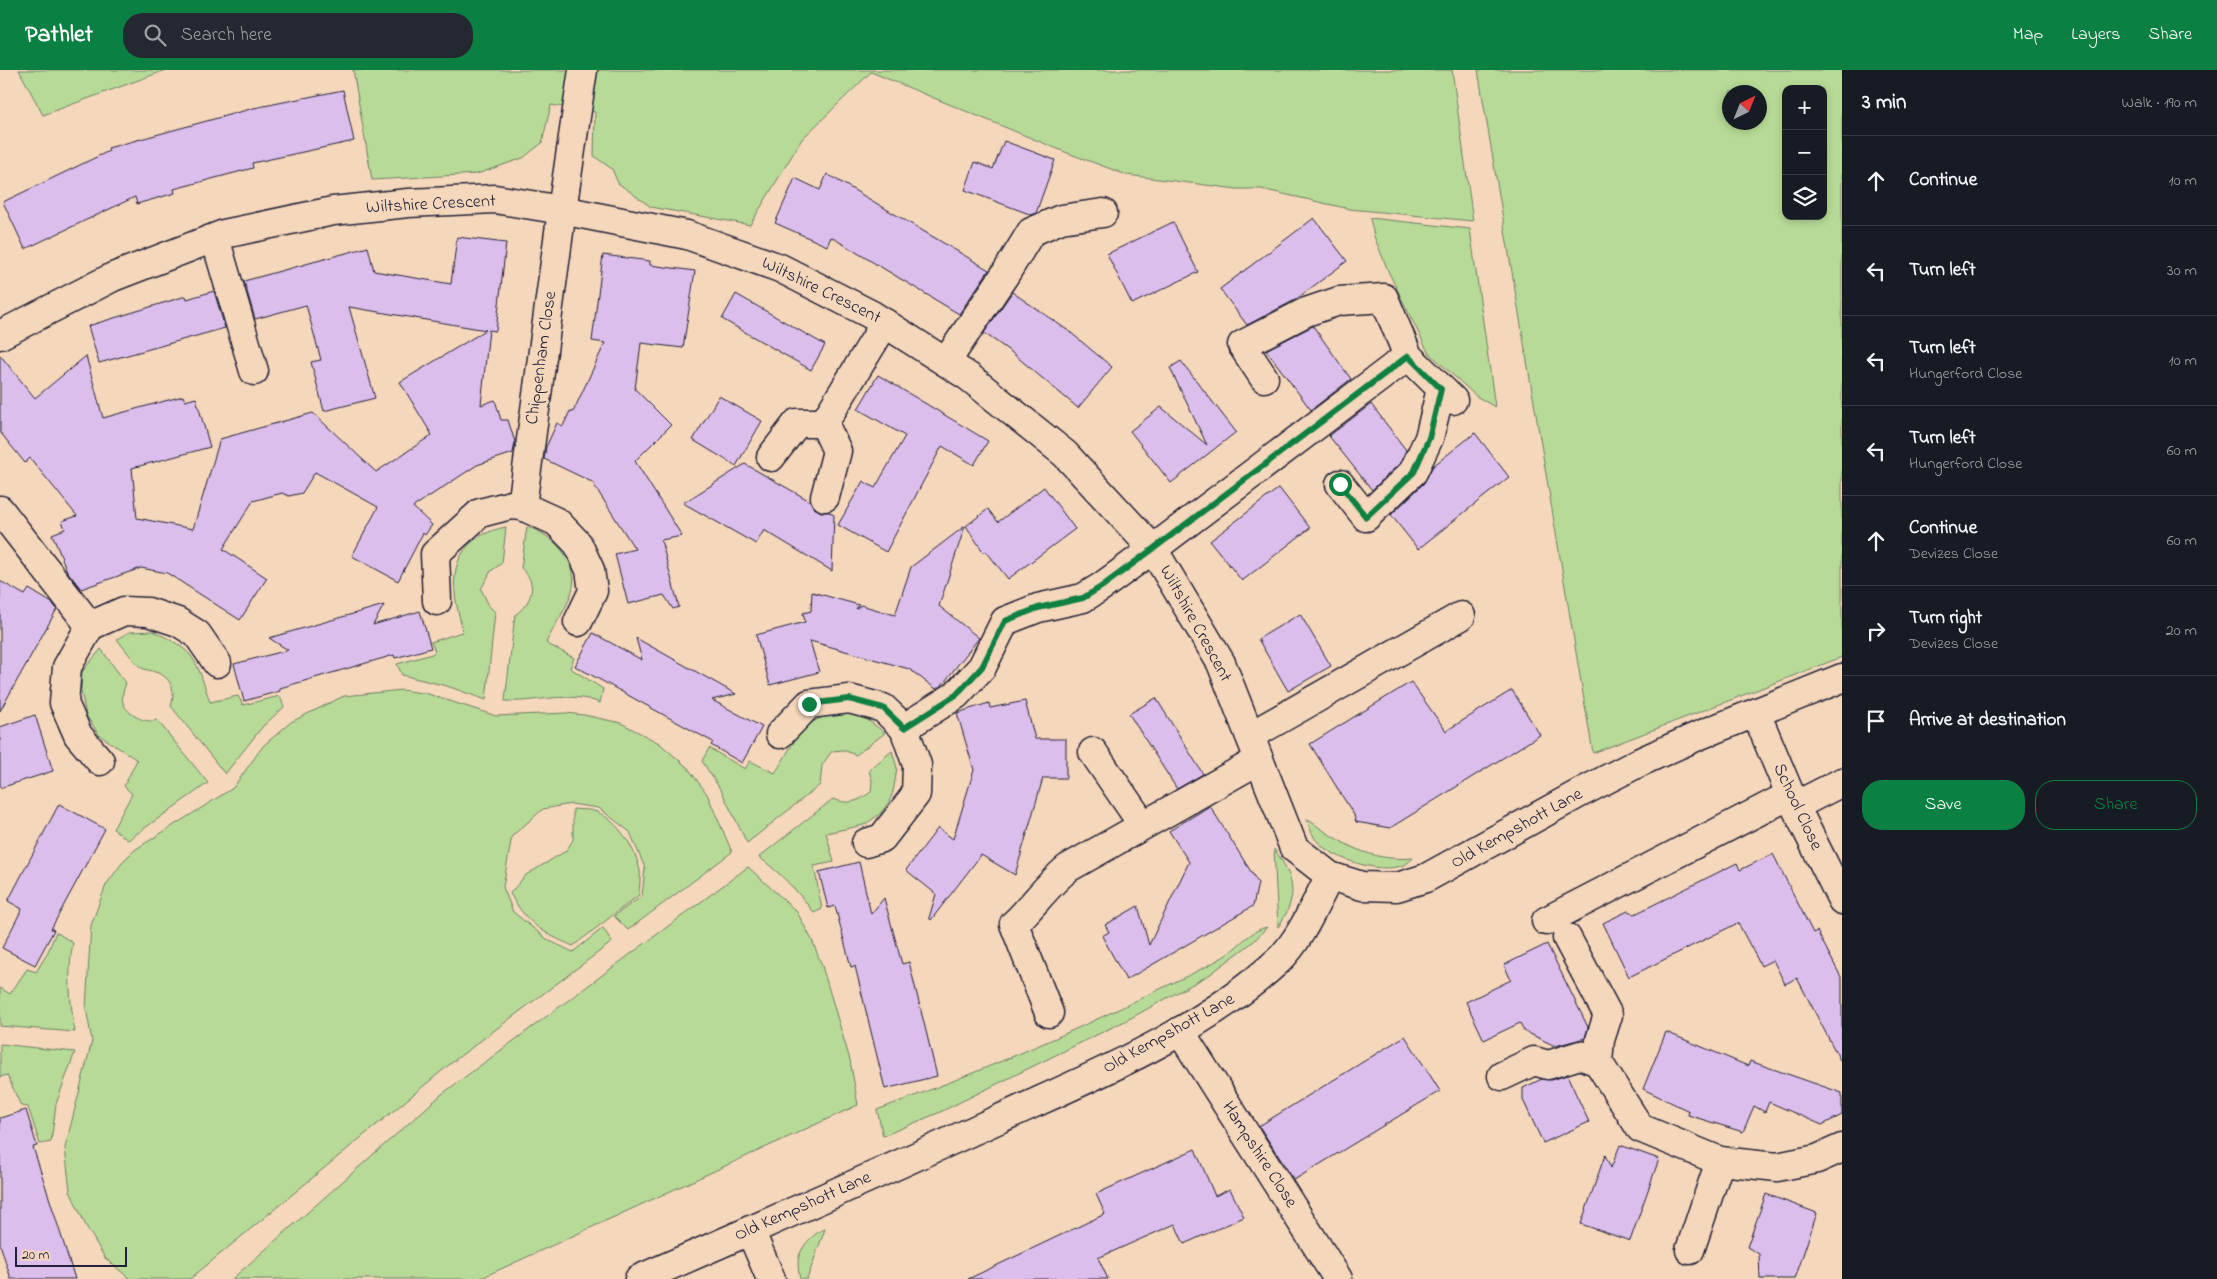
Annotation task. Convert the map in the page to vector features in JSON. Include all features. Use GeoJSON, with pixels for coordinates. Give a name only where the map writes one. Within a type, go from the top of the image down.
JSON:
{"type":"FeatureCollection","features":[{"type":"Feature","properties":{"kind":"street","name":"Chippenham Close"},"geometry":{"type":"LineString","coordinates":[[522,506],[583,70]]}},
{"type":"Feature","properties":{"kind":"street","name":"Wiltshire Crescent"},"geometry":{"type":"LineString","coordinates":[[0,335],[113,277],[215,238],[333,211],[408,203],[495,199],[562,210],[687,235],[780,268],[885,323],[969,377],[1065,454],[1153,549],[1221,663],[1294,848],[1330,876]]}},
{"type":"Feature","properties":{"kind":"street"},"geometry":{"type":"LineString","coordinates":[[946,362],[1031,232],[1061,219],[1102,213]]}},
{"type":"Feature","properties":{"kind":"street"},"geometry":{"type":"LineString","coordinates":[[215,238],[254,371]]}},
{"type":"Feature","properties":{"kind":"street"},"geometry":{"type":"LineString","coordinates":[[1264,378],[1242,345],[1306,312],[1339,301],[1384,298],[1408,356],[1447,394],[1414,472],[1366,517],[1340,484]]}},
{"type":"Feature","properties":{"kind":"street"},"geometry":{"type":"LineString","coordinates":[[824,423],[885,323]]}},
{"type":"Feature","properties":{"kind":"street"},"geometry":{"type":"LineString","coordinates":[[904,728],[956,695],[982,667],[1005,621],[1038,608],[1083,598],[1153,549],[1408,356]]}},
{"type":"Feature","properties":{"kind":"street"},"geometry":{"type":"LineString","coordinates":[[771,457],[797,423],[824,423]]}},
{"type":"Feature","properties":{"kind":"street"},"geometry":{"type":"LineString","coordinates":[[824,423],[837,451],[825,497]]}},
{"type":"Feature","properties":{"kind":"street"},"geometry":{"type":"LineString","coordinates":[[437,601],[435,554],[480,513],[511,505],[522,506],[557,522],[578,544],[590,570],[593,591],[578,622]]}},
{"type":"Feature","properties":{"kind":"street"},"geometry":{"type":"LineString","coordinates":[[0,510],[90,626]]}},
{"type":"Feature","properties":{"kind":"street"},"geometry":{"type":"LineString","coordinates":[[100,761],[78,735],[64,703],[67,667],[90,626],[124,611],[148,612],[178,622],[197,634],[217,663]]}},
{"type":"Feature","properties":{"kind":"street"},"geometry":{"type":"LineString","coordinates":[[1050,1013],[1014,924],[1034,905],[1053,880],[1068,868],[1142,825],[1255,748],[1461,616]]}},
{"type":"Feature","properties":{"kind":"street","name":"Old Kempshott Lane"},"geometry":{"type":"LineString","coordinates":[[639,1279],[1100,1073],[1180,1031],[1234,998],[1281,958],[1301,931],[1330,876],[1362,886],[1397,887],[1426,878],[1640,762],[1842,678]]}},
{"type":"Feature","properties":{"kind":"street"},"geometry":{"type":"LineString","coordinates":[[780,734],[809,704],[849,699],[883,708],[904,728],[917,765],[916,794],[882,838],[866,843]]}},
{"type":"Feature","properties":{"kind":"street","name":"School Close"},"geometry":{"type":"LineString","coordinates":[[1756,713],[1792,800],[1842,900]]}},
{"type":"Feature","properties":{"kind":"street"},"geometry":{"type":"LineString","coordinates":[[1093,752],[1142,825]]}},
{"type":"Feature","properties":{"kind":"street"},"geometry":{"type":"LineString","coordinates":[[1546,921],[1792,800],[1842,782]]}},
{"type":"Feature","properties":{"kind":"street"},"geometry":{"type":"LineString","coordinates":[[1567,938],[1608,1015],[1600,1040],[1598,1062]]}},
{"type":"Feature","properties":{"kind":"street","name":"Hampshire Close"},"geometry":{"type":"LineString","coordinates":[[1180,1031],[1338,1279]]}},
{"type":"Feature","properties":{"kind":"street"},"geometry":{"type":"LineString","coordinates":[[1502,1076],[1534,1061],[1548,1065],[1580,1055],[1598,1062],[1640,1128],[1720,1161],[1777,1167],[1817,1159],[1842,1148]]}},
{"type":"Feature","properties":{"kind":"street"},"geometry":{"type":"LineString","coordinates":[[1690,1250],[1720,1161]]}},
{"type":"Feature","properties":{"kind":"street"},"geometry":{"type":"LineString","coordinates":[[750,1230],[771,1279]]}},
{"type":"Feature","properties":{"kind":"green space"},"geometry":{"type":"Polygon","coordinates":[[[19,70],[166,70],[43,115],[19,70]]]}},
{"type":"Feature","properties":{"kind":"green space"},"geometry":{"type":"Polygon","coordinates":[[[353,70],[1452,70],[1473,221],[1350,209],[1261,189],[1237,189],[1127,175],[1065,152],[871,72],[802,139],[750,225],[651,207],[618,183],[612,169],[594,156],[595,112],[551,105],[542,143],[523,158],[477,174],[372,180],[353,70]]]}},
{"type":"Feature","properties":{"kind":"green space"},"geometry":{"type":"Polygon","coordinates":[[[1478,70],[1842,70],[1842,657],[1593,753],[1478,70]]]}},
{"type":"Feature","properties":{"kind":"green space"},"geometry":{"type":"Polygon","coordinates":[[[1370,218],[1470,229],[1495,407],[1476,396],[1428,352],[1389,273],[1374,236],[1370,218]]]}},
{"type":"Feature","properties":{"kind":"green space"},"geometry":{"type":"Polygon","coordinates":[[[506,527],[502,563],[491,571],[481,589],[489,606],[495,612],[486,700],[447,686],[402,675],[397,664],[432,654],[435,651],[431,642],[462,632],[455,580],[456,568],[460,558],[473,541],[493,530],[506,527]]]}},
{"type":"Feature","properties":{"kind":"green space"},"geometry":{"type":"Polygon","coordinates":[[[527,527],[545,535],[561,549],[571,567],[573,577],[571,594],[546,643],[574,658],[570,668],[603,689],[600,703],[577,697],[505,701],[515,615],[526,605],[531,593],[530,580],[521,568],[527,527]]]}},
{"type":"Feature","properties":{"kind":"green space"},"geometry":{"type":"Polygon","coordinates":[[[153,631],[178,645],[192,658],[201,675],[210,702],[238,696],[243,705],[280,696],[284,707],[263,726],[225,774],[171,706],[173,690],[169,681],[161,674],[140,667],[117,639],[129,632],[153,631]]]}},
{"type":"Feature","properties":{"kind":"green space"},"geometry":{"type":"Polygon","coordinates":[[[101,649],[126,683],[122,698],[125,707],[137,718],[147,721],[157,720],[208,783],[128,840],[113,829],[132,794],[124,786],[137,760],[99,735],[86,715],[81,691],[82,672],[101,649]]]}},
{"type":"Feature","properties":{"kind":"green space"},"geometry":{"type":"Polygon","coordinates":[[[402,690],[428,694],[496,716],[566,713],[621,723],[659,743],[688,768],[707,794],[732,852],[628,930],[614,916],[642,896],[645,868],[630,832],[599,808],[571,804],[543,809],[512,836],[503,887],[513,912],[548,940],[573,952],[603,928],[612,942],[455,1060],[190,1279],[130,1279],[105,1258],[85,1224],[70,1191],[65,1148],[92,1041],[86,1008],[91,925],[106,885],[125,859],[136,849],[233,788],[263,746],[291,722],[344,696],[402,690]]]}},
{"type":"Feature","properties":{"kind":"green space"},"geometry":{"type":"Polygon","coordinates":[[[846,712],[865,718],[885,733],[856,755],[843,750],[832,751],[822,765],[820,785],[747,843],[722,792],[702,761],[709,748],[745,769],[750,761],[775,773],[795,740],[809,725],[818,719],[846,712]]]}},
{"type":"Feature","properties":{"kind":"green space"},"geometry":{"type":"Polygon","coordinates":[[[892,751],[897,768],[893,792],[889,802],[880,814],[864,825],[826,833],[834,862],[814,866],[822,909],[814,913],[802,897],[759,857],[833,799],[853,802],[871,792],[872,781],[869,770],[892,751]]]}},
{"type":"Feature","properties":{"kind":"green space"},"geometry":{"type":"Polygon","coordinates":[[[573,809],[594,811],[605,816],[619,829],[635,854],[640,877],[639,895],[573,946],[536,926],[522,912],[510,893],[526,875],[566,851],[573,840],[573,809]]]}},
{"type":"Feature","properties":{"kind":"green space"},"geometry":{"type":"Polygon","coordinates":[[[1307,819],[1344,843],[1369,854],[1383,857],[1413,858],[1405,864],[1394,868],[1381,868],[1354,862],[1330,852],[1319,843],[1312,834],[1307,819]]]}},
{"type":"Feature","properties":{"kind":"green space"},"geometry":{"type":"Polygon","coordinates":[[[1274,849],[1286,869],[1292,887],[1289,906],[1278,927],[1274,849]]]}},
{"type":"Feature","properties":{"kind":"green space"},"geometry":{"type":"Polygon","coordinates":[[[748,867],[797,912],[812,940],[822,966],[850,1060],[858,1105],[479,1279],[232,1279],[442,1094],[748,867]]]}},
{"type":"Feature","properties":{"kind":"green space"},"geometry":{"type":"Polygon","coordinates":[[[1267,927],[1253,942],[1209,975],[1129,1019],[938,1113],[883,1136],[877,1110],[1018,1054],[1122,1008],[1215,962],[1250,935],[1267,927]]]}},
{"type":"Feature","properties":{"kind":"green space"},"geometry":{"type":"Polygon","coordinates":[[[56,932],[73,943],[70,965],[70,988],[75,1032],[0,1026],[0,988],[10,994],[27,969],[36,972],[47,954],[56,932]]]}},
{"type":"Feature","properties":{"kind":"green space"},"geometry":{"type":"Polygon","coordinates":[[[0,1044],[75,1052],[56,1104],[51,1142],[40,1144],[28,1107],[21,1106],[7,1075],[0,1077],[0,1044]]]}},
{"type":"Feature","properties":{"kind":"green space"},"geometry":{"type":"Polygon","coordinates":[[[825,1229],[807,1279],[800,1279],[798,1262],[804,1246],[811,1238],[825,1229]]]}},
{"type":"Feature","properties":{"kind":"building"},"geometry":{"type":"Polygon","coordinates":[[[343,90],[354,141],[252,163],[253,168],[174,189],[175,193],[137,204],[135,197],[25,249],[3,202],[109,151],[108,148],[254,108],[343,90]]]}},
{"type":"Feature","properties":{"kind":"building"},"geometry":{"type":"Polygon","coordinates":[[[1004,141],[1055,160],[1036,213],[1032,215],[965,190],[975,162],[993,169],[1004,141]]]}},
{"type":"Feature","properties":{"kind":"building"},"geometry":{"type":"Polygon","coordinates":[[[827,174],[989,270],[959,314],[831,237],[827,246],[775,223],[795,178],[820,190],[827,174]]]}},
{"type":"Feature","properties":{"kind":"building"},"geometry":{"type":"Polygon","coordinates":[[[1314,218],[1347,261],[1295,300],[1247,325],[1220,289],[1314,218]]]}},
{"type":"Feature","properties":{"kind":"building"},"geometry":{"type":"Polygon","coordinates":[[[1173,222],[1198,272],[1132,304],[1107,254],[1173,222]]]}},
{"type":"Feature","properties":{"kind":"building"},"geometry":{"type":"Polygon","coordinates":[[[457,237],[506,243],[496,331],[489,330],[481,405],[495,400],[501,420],[508,420],[515,442],[513,453],[477,465],[413,507],[432,525],[425,535],[423,533],[398,581],[352,556],[378,507],[315,472],[302,493],[289,496],[282,493],[253,501],[223,549],[267,578],[240,620],[167,573],[141,568],[81,589],[67,571],[52,534],[65,529],[62,521],[77,516],[30,458],[25,463],[0,432],[0,355],[35,398],[86,356],[103,418],[183,396],[185,401],[196,398],[210,447],[132,468],[137,518],[193,529],[220,439],[313,413],[376,472],[432,435],[400,382],[486,330],[349,307],[375,398],[324,411],[311,362],[321,360],[306,305],[255,319],[244,281],[368,247],[374,271],[451,284],[457,237]]]}},
{"type":"Feature","properties":{"kind":"building"},"geometry":{"type":"Polygon","coordinates":[[[603,255],[650,261],[650,265],[695,271],[683,348],[641,343],[635,389],[671,425],[635,461],[682,536],[661,540],[679,607],[673,609],[664,595],[628,604],[615,554],[635,549],[592,482],[544,459],[546,447],[557,423],[563,426],[570,411],[573,412],[605,343],[592,341],[603,255]]]}},
{"type":"Feature","properties":{"kind":"building"},"geometry":{"type":"Polygon","coordinates":[[[214,291],[225,328],[99,363],[88,326],[186,296],[187,299],[214,291]]]}},
{"type":"Feature","properties":{"kind":"building"},"geometry":{"type":"Polygon","coordinates":[[[1012,292],[1070,332],[1112,367],[1078,408],[1011,352],[984,333],[1012,292]]]}},
{"type":"Feature","properties":{"kind":"building"},"geometry":{"type":"Polygon","coordinates":[[[736,294],[825,345],[811,370],[722,319],[736,294]]]}},
{"type":"Feature","properties":{"kind":"building"},"geometry":{"type":"Polygon","coordinates":[[[1313,326],[1351,379],[1311,410],[1266,350],[1313,326]]]}},
{"type":"Feature","properties":{"kind":"building"},"geometry":{"type":"Polygon","coordinates":[[[1181,361],[1236,432],[1171,483],[1130,431],[1161,407],[1207,445],[1170,368],[1181,361]]]}},
{"type":"Feature","properties":{"kind":"building"},"geometry":{"type":"Polygon","coordinates":[[[878,375],[988,441],[974,465],[942,446],[886,552],[838,525],[863,481],[875,488],[905,436],[858,409],[878,375]]]}},
{"type":"Feature","properties":{"kind":"building"},"geometry":{"type":"Polygon","coordinates":[[[719,396],[762,421],[736,466],[693,440],[719,396]]]}},
{"type":"Feature","properties":{"kind":"building"},"geometry":{"type":"Polygon","coordinates":[[[1371,404],[1406,450],[1400,463],[1372,490],[1329,436],[1371,404]]]}},
{"type":"Feature","properties":{"kind":"building"},"geometry":{"type":"Polygon","coordinates":[[[1475,433],[1509,477],[1418,549],[1391,515],[1424,483],[1433,466],[1475,433]]]}},
{"type":"Feature","properties":{"kind":"building"},"geometry":{"type":"Polygon","coordinates":[[[745,464],[810,501],[814,508],[834,515],[832,571],[764,530],[756,544],[683,503],[745,464]]]}},
{"type":"Feature","properties":{"kind":"building"},"geometry":{"type":"Polygon","coordinates":[[[1044,487],[1075,529],[1008,579],[986,551],[984,553],[966,526],[988,509],[998,522],[1044,487]]]}},
{"type":"Feature","properties":{"kind":"building"},"geometry":{"type":"Polygon","coordinates":[[[1279,488],[1310,528],[1242,581],[1210,541],[1279,488]]]}},
{"type":"Feature","properties":{"kind":"building"},"geometry":{"type":"Polygon","coordinates":[[[965,526],[939,606],[979,638],[942,685],[936,689],[909,669],[810,641],[819,672],[770,685],[756,635],[805,622],[803,613],[811,611],[812,592],[859,605],[856,609],[861,605],[895,615],[911,567],[965,526]]]}},
{"type":"Feature","properties":{"kind":"building"},"geometry":{"type":"Polygon","coordinates":[[[0,581],[25,595],[29,589],[52,603],[57,609],[0,711],[0,581]]]}},
{"type":"Feature","properties":{"kind":"building"},"geometry":{"type":"Polygon","coordinates":[[[384,605],[373,625],[420,611],[431,648],[395,658],[394,655],[280,688],[280,691],[244,701],[234,664],[288,650],[269,638],[384,605]]]}},
{"type":"Feature","properties":{"kind":"building"},"geometry":{"type":"Polygon","coordinates":[[[1300,614],[1331,666],[1288,691],[1258,639],[1300,614]]]}},
{"type":"Feature","properties":{"kind":"building"},"geometry":{"type":"Polygon","coordinates":[[[593,633],[642,660],[636,638],[736,694],[712,700],[762,727],[742,763],[711,745],[713,742],[575,666],[593,633]]]}},
{"type":"Feature","properties":{"kind":"building"},"geometry":{"type":"Polygon","coordinates":[[[1411,682],[1446,731],[1512,690],[1540,735],[1390,828],[1356,822],[1354,815],[1310,744],[1411,682]]]}},
{"type":"Feature","properties":{"kind":"building"},"geometry":{"type":"Polygon","coordinates":[[[1156,698],[1203,774],[1177,789],[1129,714],[1156,698]]]}},
{"type":"Feature","properties":{"kind":"building"},"geometry":{"type":"Polygon","coordinates":[[[1025,701],[1035,739],[1066,739],[1066,778],[1043,778],[1015,875],[981,855],[931,920],[929,918],[936,894],[906,870],[938,828],[953,839],[974,770],[957,713],[989,703],[990,708],[1025,701]]]}},
{"type":"Feature","properties":{"kind":"building"},"geometry":{"type":"Polygon","coordinates":[[[35,715],[53,771],[0,788],[0,727],[35,715]]]}},
{"type":"Feature","properties":{"kind":"building"},"geometry":{"type":"Polygon","coordinates":[[[59,804],[105,829],[51,929],[54,930],[35,965],[2,948],[22,909],[8,901],[59,804]]]}},
{"type":"Feature","properties":{"kind":"building"},"geometry":{"type":"Polygon","coordinates":[[[1210,806],[1258,883],[1253,906],[1126,980],[1102,936],[1109,932],[1105,925],[1138,906],[1149,945],[1189,862],[1169,831],[1210,806]]]}},
{"type":"Feature","properties":{"kind":"building"},"geometry":{"type":"Polygon","coordinates":[[[1773,854],[1813,933],[1817,931],[1842,979],[1842,1064],[1797,978],[1785,984],[1773,960],[1761,966],[1738,923],[1629,977],[1603,923],[1628,911],[1635,914],[1737,863],[1740,870],[1773,854]]]}},
{"type":"Feature","properties":{"kind":"building"},"geometry":{"type":"Polygon","coordinates":[[[859,862],[871,914],[884,898],[902,964],[909,962],[937,1076],[885,1089],[855,966],[851,967],[835,906],[828,908],[819,872],[859,862]]]}},
{"type":"Feature","properties":{"kind":"building"},"geometry":{"type":"Polygon","coordinates":[[[1547,944],[1588,1027],[1585,1038],[1555,1046],[1524,1031],[1520,1023],[1484,1040],[1466,1002],[1511,980],[1504,965],[1547,944]]]}},
{"type":"Feature","properties":{"kind":"building"},"geometry":{"type":"Polygon","coordinates":[[[1666,1032],[1748,1066],[1750,1061],[1842,1093],[1842,1115],[1822,1125],[1769,1102],[1765,1112],[1754,1106],[1743,1132],[1688,1115],[1689,1111],[1643,1089],[1666,1032]]]}},
{"type":"Feature","properties":{"kind":"building"},"geometry":{"type":"Polygon","coordinates":[[[1405,1036],[1440,1091],[1294,1180],[1259,1126],[1405,1036]]]}},
{"type":"Feature","properties":{"kind":"building"},"geometry":{"type":"Polygon","coordinates":[[[1567,1075],[1589,1122],[1543,1143],[1523,1100],[1523,1088],[1542,1079],[1552,1080],[1567,1075]]]}},
{"type":"Feature","properties":{"kind":"building"},"geometry":{"type":"Polygon","coordinates":[[[26,1110],[37,1146],[33,1147],[75,1279],[11,1279],[0,1244],[0,1118],[26,1110]]]}},
{"type":"Feature","properties":{"kind":"building"},"geometry":{"type":"Polygon","coordinates":[[[1620,1145],[1659,1159],[1630,1241],[1581,1224],[1605,1155],[1611,1168],[1620,1145]]]}},
{"type":"Feature","properties":{"kind":"building"},"geometry":{"type":"Polygon","coordinates":[[[1195,1149],[1215,1196],[1230,1189],[1244,1217],[1184,1244],[1175,1224],[1098,1258],[1108,1279],[968,1279],[1105,1214],[1096,1194],[1195,1149]]]}},
{"type":"Feature","properties":{"kind":"building"},"geometry":{"type":"Polygon","coordinates":[[[1766,1194],[1817,1213],[1795,1279],[1760,1279],[1759,1254],[1747,1247],[1766,1194]]]}},
{"type":"Feature","properties":{"kind":"route"},"geometry":{"type":"LineString","coordinates":[[809,704],[849,699],[883,708],[904,728],[956,695],[982,667],[1005,621],[1038,608],[1083,598],[1101,587],[1408,356],[1441,389],[1429,438],[1414,472],[1366,517],[1340,484]]}}]}
